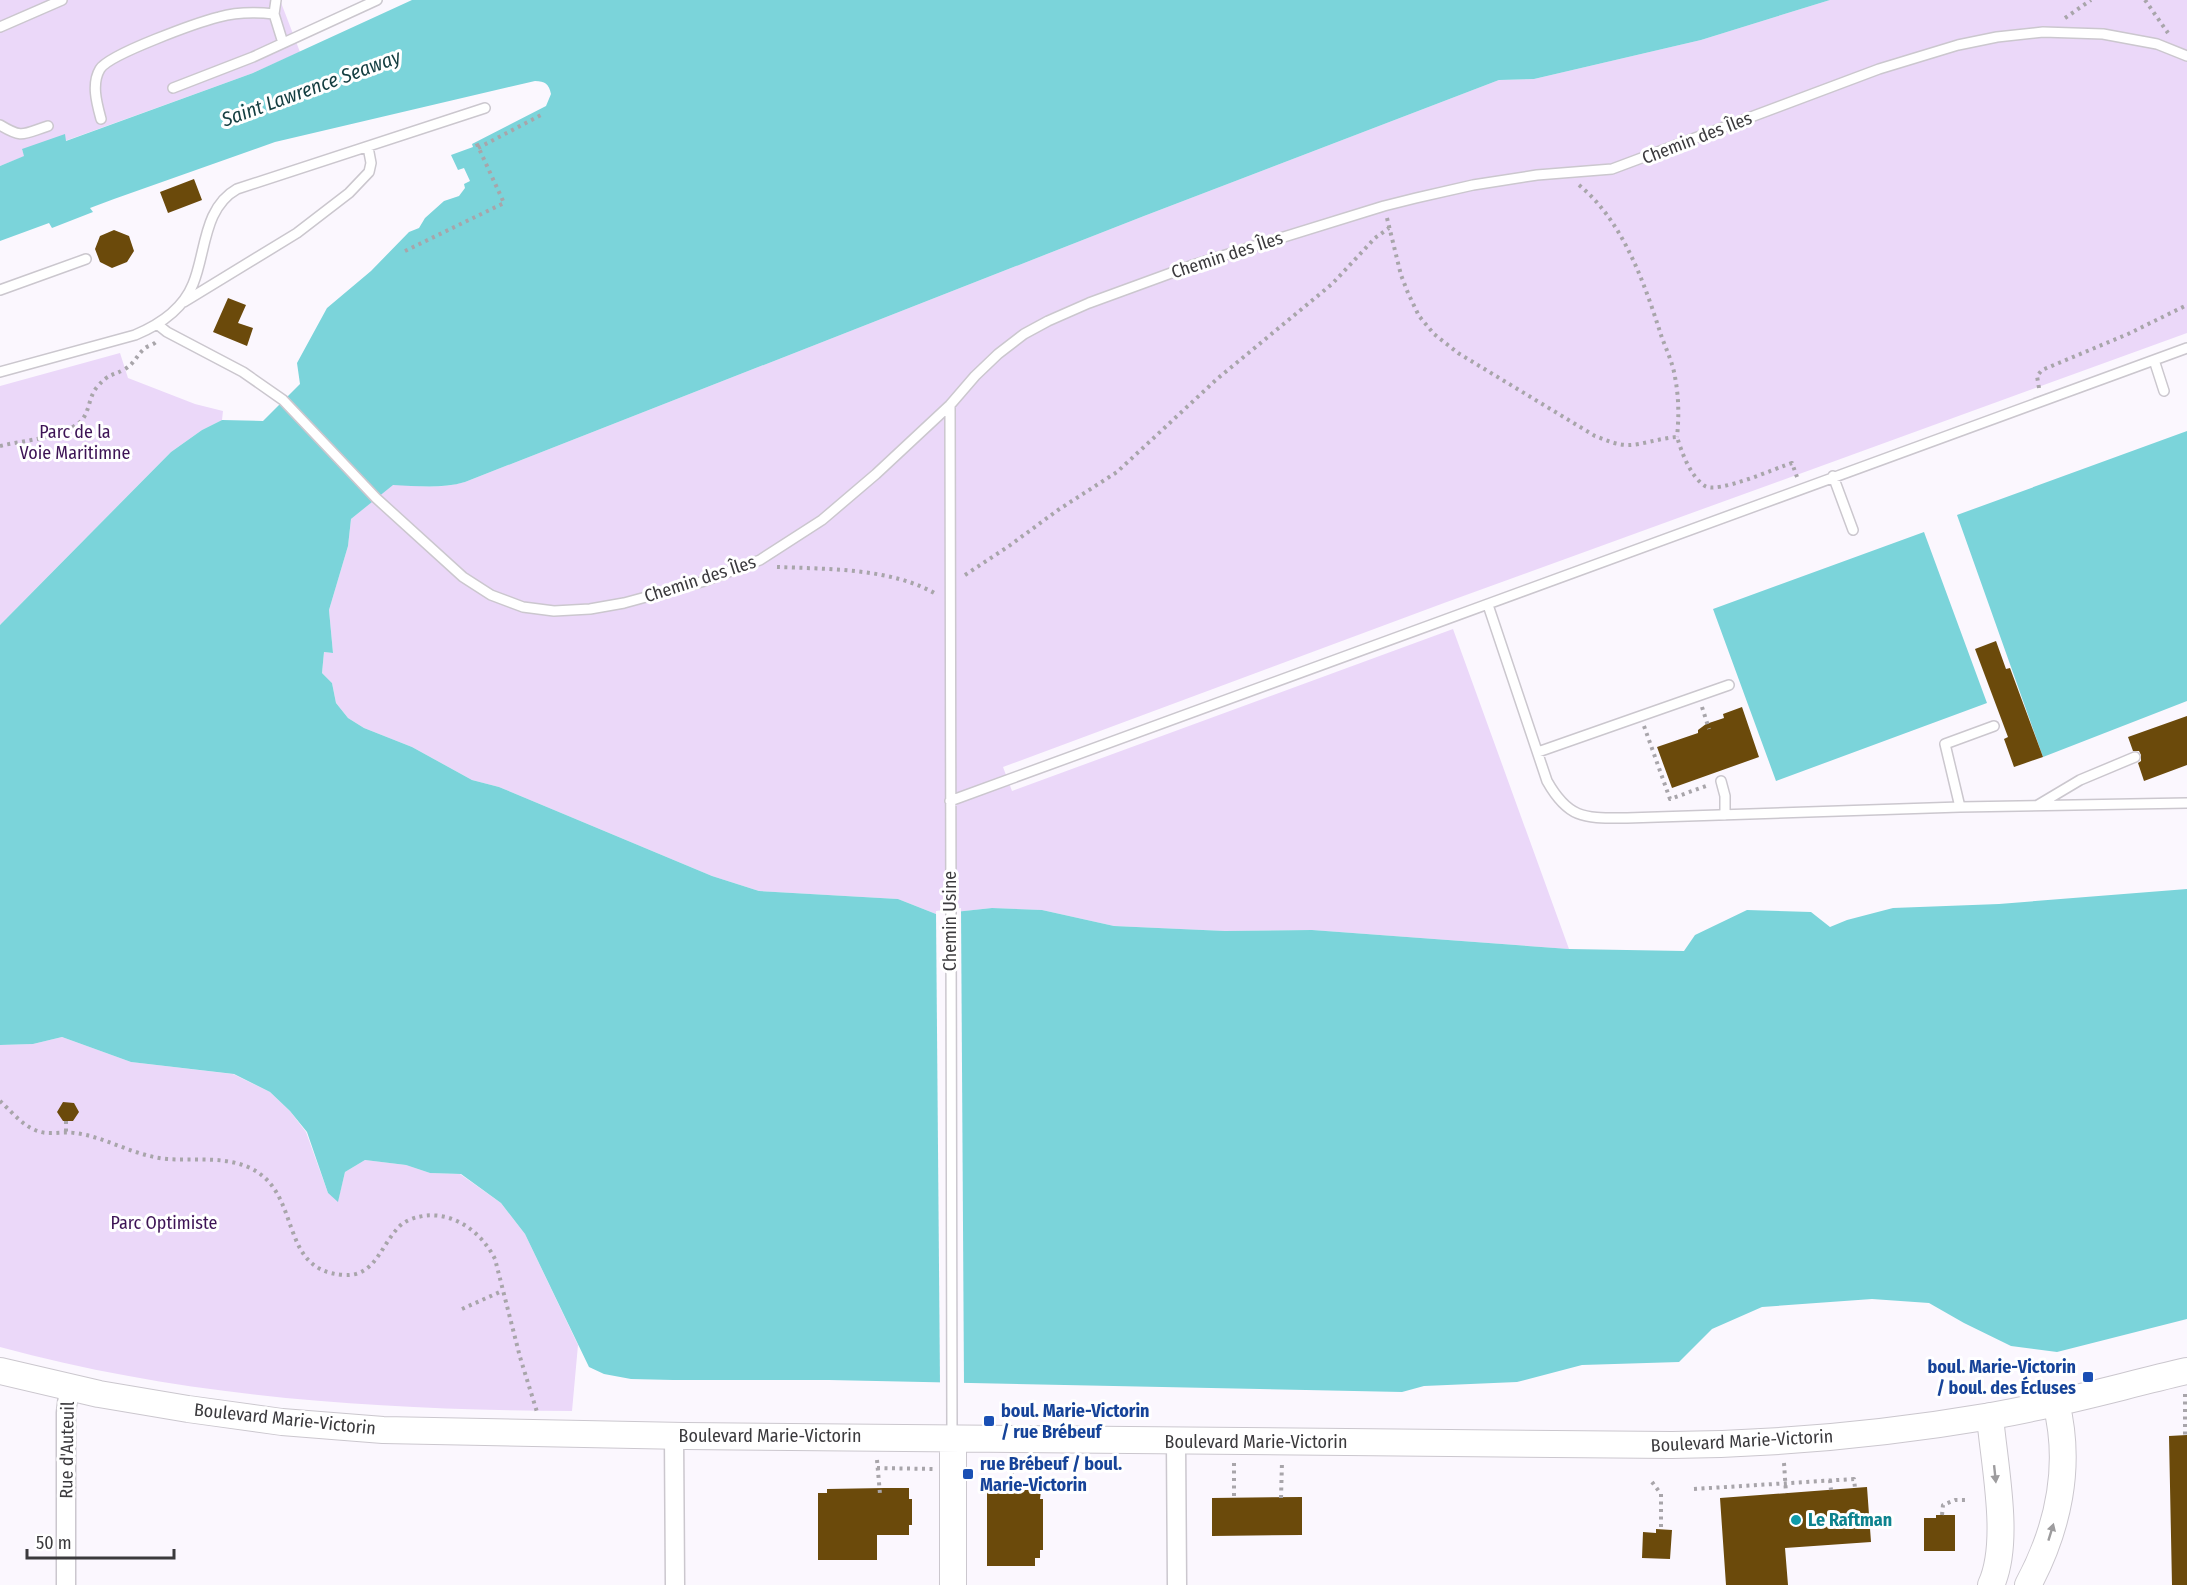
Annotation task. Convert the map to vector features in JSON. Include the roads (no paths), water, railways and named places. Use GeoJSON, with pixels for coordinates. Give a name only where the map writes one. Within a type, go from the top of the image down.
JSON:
{"type":"FeatureCollection","features":[{"type":"Feature","properties":{"kind":"street","name":"Boulevard Marie-Victorin"},"geometry":{"type":"LineString","coordinates":[[0,1371],[69,1387],[218,1414],[344,1428],[463,1433],[674,1436],[1653,1445],[1732,1444],[1864,1434],[1990,1416],[2186,1379]]}},
{"type":"Feature","properties":{"kind":"street","name":"Rue d'Auteuil"},"geometry":{"type":"LineString","coordinates":[[66,1585],[66,1413],[69,1387]]}},
{"type":"Feature","properties":{"kind":"street"},"geometry":{"type":"LineString","coordinates":[[2028,1585],[2048,1542],[2062,1482],[2061,1426],[2055,1403]]}},
{"type":"Feature","properties":{"kind":"street"},"geometry":{"type":"LineString","coordinates":[[1990,1416],[2001,1545],[1997,1570],[1991,1585]]}},
{"type":"Feature","properties":{"kind":"street"},"geometry":{"type":"LineString","coordinates":[[674,1436],[675,1585]]}},
{"type":"Feature","properties":{"kind":"street"},"geometry":{"type":"LineString","coordinates":[[952,1438],[953,1585]]}},
{"type":"Feature","properties":{"kind":"street"},"geometry":{"type":"LineString","coordinates":[[1176,1441],[1177,1585]]}},
{"type":"Feature","properties":{"kind":"lane"},"geometry":{"type":"LineString","coordinates":[[0,27],[62,0]]}},
{"type":"Feature","properties":{"kind":"lane"},"geometry":{"type":"LineString","coordinates":[[276,0],[274,14],[283,43]]}},
{"type":"Feature","properties":{"kind":"lane"},"geometry":{"type":"LineString","coordinates":[[173,88],[253,57],[377,0]]}},
{"type":"Feature","properties":{"kind":"lane"},"geometry":{"type":"LineString","coordinates":[[101,119],[97,105],[96,80],[104,64],[136,48],[219,17],[251,12],[274,14]]}},
{"type":"Feature","properties":{"kind":"lane","name":"Chemin des Îles"},"geometry":{"type":"LineString","coordinates":[[157,324],[169,334],[243,372],[283,400],[376,498],[462,577],[491,595],[523,607],[554,611],[590,609],[624,603],[737,570],[769,555],[822,520],[876,474],[950,405],[998,354],[1024,334],[1089,303],[1193,265],[1384,206],[1473,185],[1537,176],[1590,172],[1622,166],[1880,69],[1937,51],[1997,37],[2043,32],[2103,34],[2157,44],[2186,55]]}},
{"type":"Feature","properties":{"kind":"lane"},"geometry":{"type":"LineString","coordinates":[[182,303],[193,284],[207,230],[214,214],[230,193],[485,108]]}},
{"type":"Feature","properties":{"kind":"lane"},"geometry":{"type":"LineString","coordinates":[[0,125],[18,135],[48,126]]}},
{"type":"Feature","properties":{"kind":"lane"},"geometry":{"type":"LineString","coordinates":[[0,372],[135,335],[157,324],[182,303],[297,233],[349,193],[369,172],[371,163],[368,147]]}},
{"type":"Feature","properties":{"kind":"lane"},"geometry":{"type":"LineString","coordinates":[[0,290],[86,259]]}},
{"type":"Feature","properties":{"kind":"lane"},"geometry":{"type":"LineString","coordinates":[[950,801],[2187,348]]}},
{"type":"Feature","properties":{"kind":"lane"},"geometry":{"type":"LineString","coordinates":[[2154,360],[2164,391]]}},
{"type":"Feature","properties":{"kind":"lane","name":"Chemin Usine"},"geometry":{"type":"LineString","coordinates":[[950,405],[952,1438]]}},
{"type":"Feature","properties":{"kind":"lane"},"geometry":{"type":"LineString","coordinates":[[1833,476],[1853,530]]}},
{"type":"Feature","properties":{"kind":"lane"},"geometry":{"type":"LineString","coordinates":[[1488,604],[1547,781],[1557,799],[1567,808],[1581,815],[1599,818],[2187,803]]}},
{"type":"Feature","properties":{"kind":"lane"},"geometry":{"type":"LineString","coordinates":[[1538,752],[1729,685]]}},
{"type":"Feature","properties":{"kind":"lane"},"geometry":{"type":"LineString","coordinates":[[1960,807],[1945,744],[1994,726]]}},
{"type":"Feature","properties":{"kind":"lane"},"geometry":{"type":"LineString","coordinates":[[2036,806],[2080,780],[2135,757]]}},
{"type":"Feature","properties":{"kind":"lane"},"geometry":{"type":"LineString","coordinates":[[1721,781],[1725,795],[1725,815]]}},
{"type":"Feature","properties":{"kind":"water","name":"Saint Lawrence Seaway"},"geometry":{"type":"Polygon","coordinates":[[[412,0],[1830,0],[1701,40],[1534,79],[1499,80],[1144,216],[465,482],[438,486],[393,485],[351,519],[348,546],[329,610],[333,653],[324,652],[322,673],[332,683],[336,703],[348,718],[364,728],[412,747],[472,780],[499,787],[712,876],[759,891],[898,899],[936,914],[992,908],[1042,910],[1114,926],[1225,931],[1312,930],[1569,949],[1684,951],[1695,935],[1747,910],[1811,912],[1830,927],[1893,908],[1999,904],[2187,889],[2187,1319],[2057,1352],[2011,1346],[1929,1303],[1872,1299],[1762,1307],[1712,1329],[1679,1362],[1582,1365],[1517,1382],[1424,1386],[1402,1392],[829,1380],[631,1379],[604,1374],[589,1367],[525,1234],[501,1203],[461,1174],[430,1173],[406,1165],[365,1160],[345,1172],[338,1202],[328,1193],[307,1132],[290,1111],[270,1092],[234,1074],[131,1062],[62,1037],[33,1044],[0,1045],[0,625],[171,452],[202,430],[222,420],[263,421],[300,384],[297,363],[327,308],[371,271],[409,232],[419,228],[425,218],[444,201],[459,196],[465,188],[464,184],[470,181],[464,168],[458,170],[451,155],[473,147],[472,144],[546,106],[551,94],[546,84],[535,81],[275,142],[90,208],[93,212],[52,228],[49,223],[0,241],[0,166],[24,156],[22,149],[65,134],[66,141],[253,73],[412,0]]]}},
{"type":"Feature","properties":{"kind":"water"},"geometry":{"type":"Polygon","coordinates":[[[2187,431],[2187,701],[2043,757],[1957,515],[2187,431]]]}},
{"type":"Feature","properties":{"kind":"water"},"geometry":{"type":"Polygon","coordinates":[[[1924,532],[1987,703],[1776,781],[1713,609],[1924,532]]]}},
{"type":"Feature","properties":{"kind":"place","name":"boul. Marie-Victorin / boul. des Écluses"},"geometry":{"type":"Point","coordinates":[2088,1377]}},
{"type":"Feature","properties":{"kind":"place","name":"boul. Marie-Victorin / rue Brébeuf"},"geometry":{"type":"Point","coordinates":[989,1421]}},
{"type":"Feature","properties":{"kind":"place","name":"rue Brébeuf / boul. Marie-Victorin"},"geometry":{"type":"Point","coordinates":[968,1474]}},
{"type":"Feature","properties":{"kind":"place","name":"Le Raftman"},"geometry":{"type":"Point","coordinates":[1796,1520]}},
{"type":"Feature","properties":{"kind":"park label","name":"Parc de la Voie Maritimne"},"geometry":{"type":"Point","coordinates":[75,442]}},
{"type":"Feature","properties":{"kind":"park label","name":"Parc Optimiste"},"geometry":{"type":"Point","coordinates":[164,1223]}}]}
